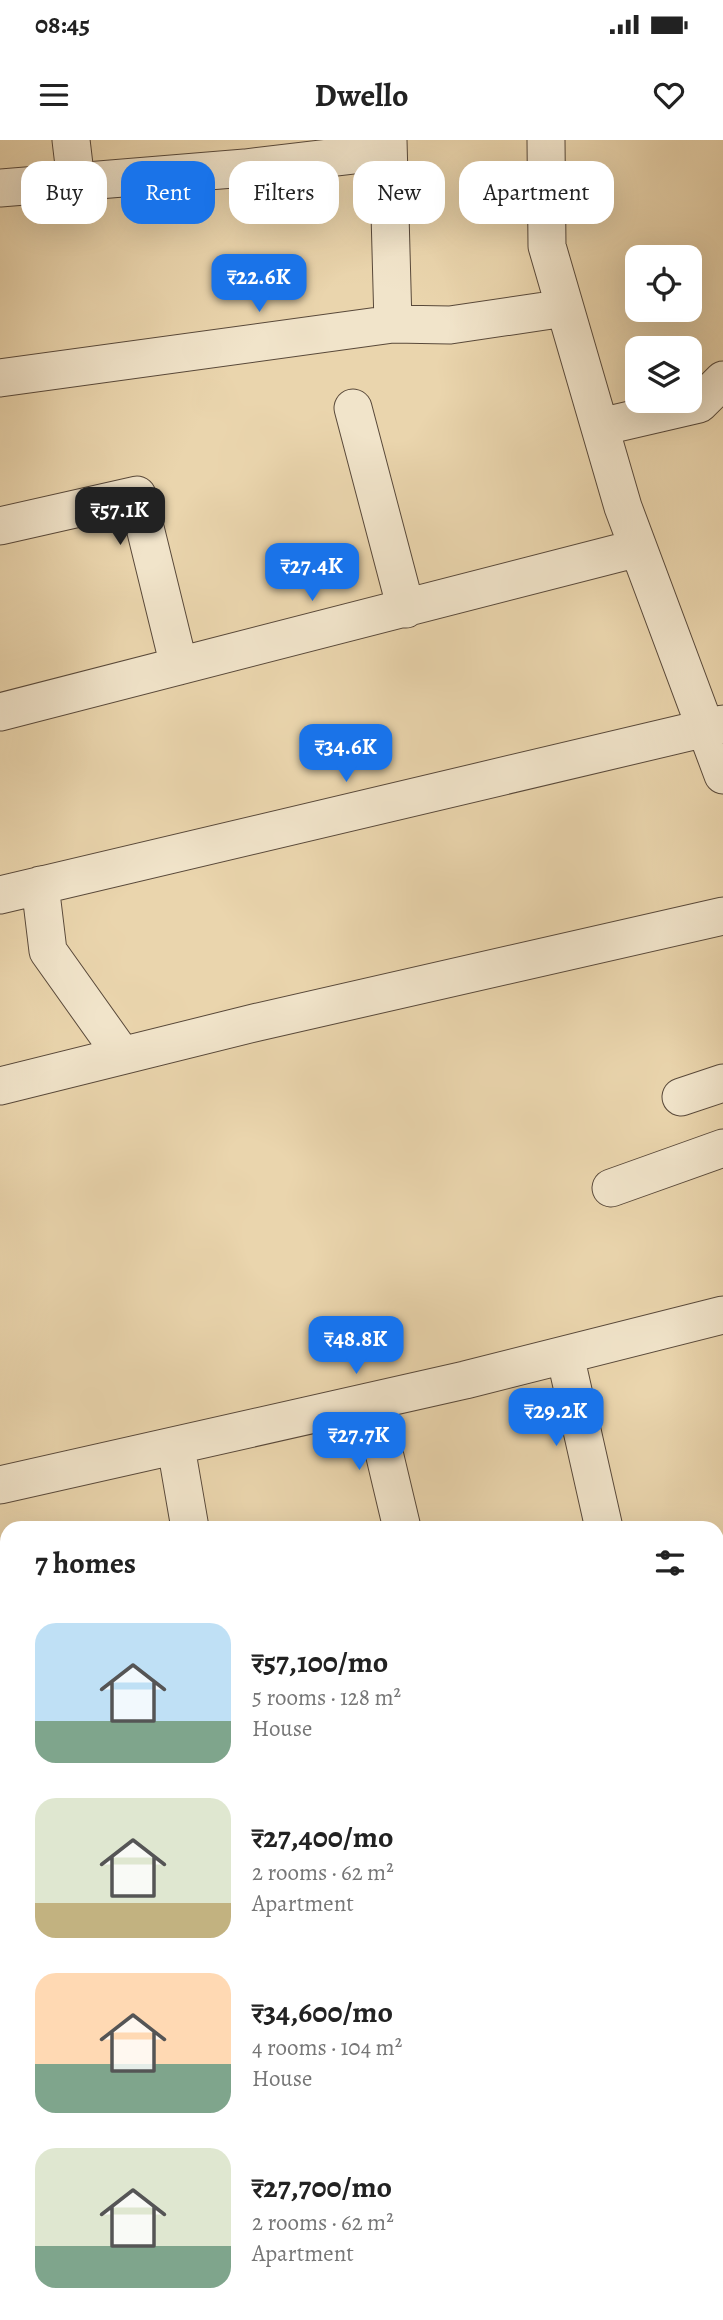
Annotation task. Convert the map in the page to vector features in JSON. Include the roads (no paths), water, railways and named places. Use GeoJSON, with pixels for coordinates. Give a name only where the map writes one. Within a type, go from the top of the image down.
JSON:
{"type":"FeatureCollection","features":[{"type":"Feature","properties":{"kind":"street"},"geometry":{"type":"LineString","coordinates":[[71,140],[74,161]]}},
{"type":"Feature","properties":{"kind":"street"},"geometry":{"type":"LineString","coordinates":[[546,140],[547,246],[638,548],[715,728],[723,775]]}},
{"type":"Feature","properties":{"kind":"street"},"geometry":{"type":"LineString","coordinates":[[107,177],[244,154],[388,146],[393,324]]}},
{"type":"Feature","properties":{"kind":"street"},"geometry":{"type":"LineString","coordinates":[[0,188],[21,186]]}},
{"type":"Feature","properties":{"kind":"street"},"geometry":{"type":"LineString","coordinates":[[0,378],[393,324],[450,325],[565,308]]}},
{"type":"Feature","properties":{"kind":"street"},"geometry":{"type":"LineString","coordinates":[[600,427],[699,404],[723,380]]}},
{"type":"Feature","properties":{"kind":"street"},"geometry":{"type":"LineString","coordinates":[[353,408],[406,608]]}},
{"type":"Feature","properties":{"kind":"street"},"geometry":{"type":"LineString","coordinates":[[0,526],[137,495],[179,666]]}},
{"type":"Feature","properties":{"kind":"street"},"geometry":{"type":"LineString","coordinates":[[0,712],[638,548]]}},
{"type":"Feature","properties":{"kind":"street"},"geometry":{"type":"LineString","coordinates":[[0,895],[715,728]]}},
{"type":"Feature","properties":{"kind":"street"},"geometry":{"type":"LineString","coordinates":[[40,885],[48,951],[122,1055]]}},
{"type":"Feature","properties":{"kind":"street"},"geometry":{"type":"LineString","coordinates":[[0,1086],[122,1055],[723,916]]}},
{"type":"Feature","properties":{"kind":"street"},"geometry":{"type":"LineString","coordinates":[[681,1097],[723,1083]]}},
{"type":"Feature","properties":{"kind":"street"},"geometry":{"type":"LineString","coordinates":[[611,1188],[723,1148]]}},
{"type":"Feature","properties":{"kind":"street"},"geometry":{"type":"LineString","coordinates":[[0,1485],[372,1402],[723,1315]]}},
{"type":"Feature","properties":{"kind":"street"},"geometry":{"type":"LineString","coordinates":[[565,1355],[602,1521]]}},
{"type":"Feature","properties":{"kind":"street"},"geometry":{"type":"LineString","coordinates":[[372,1402],[400,1521]]}},
{"type":"Feature","properties":{"kind":"street"},"geometry":{"type":"LineString","coordinates":[[176,1447],[189,1521]]}}]}
